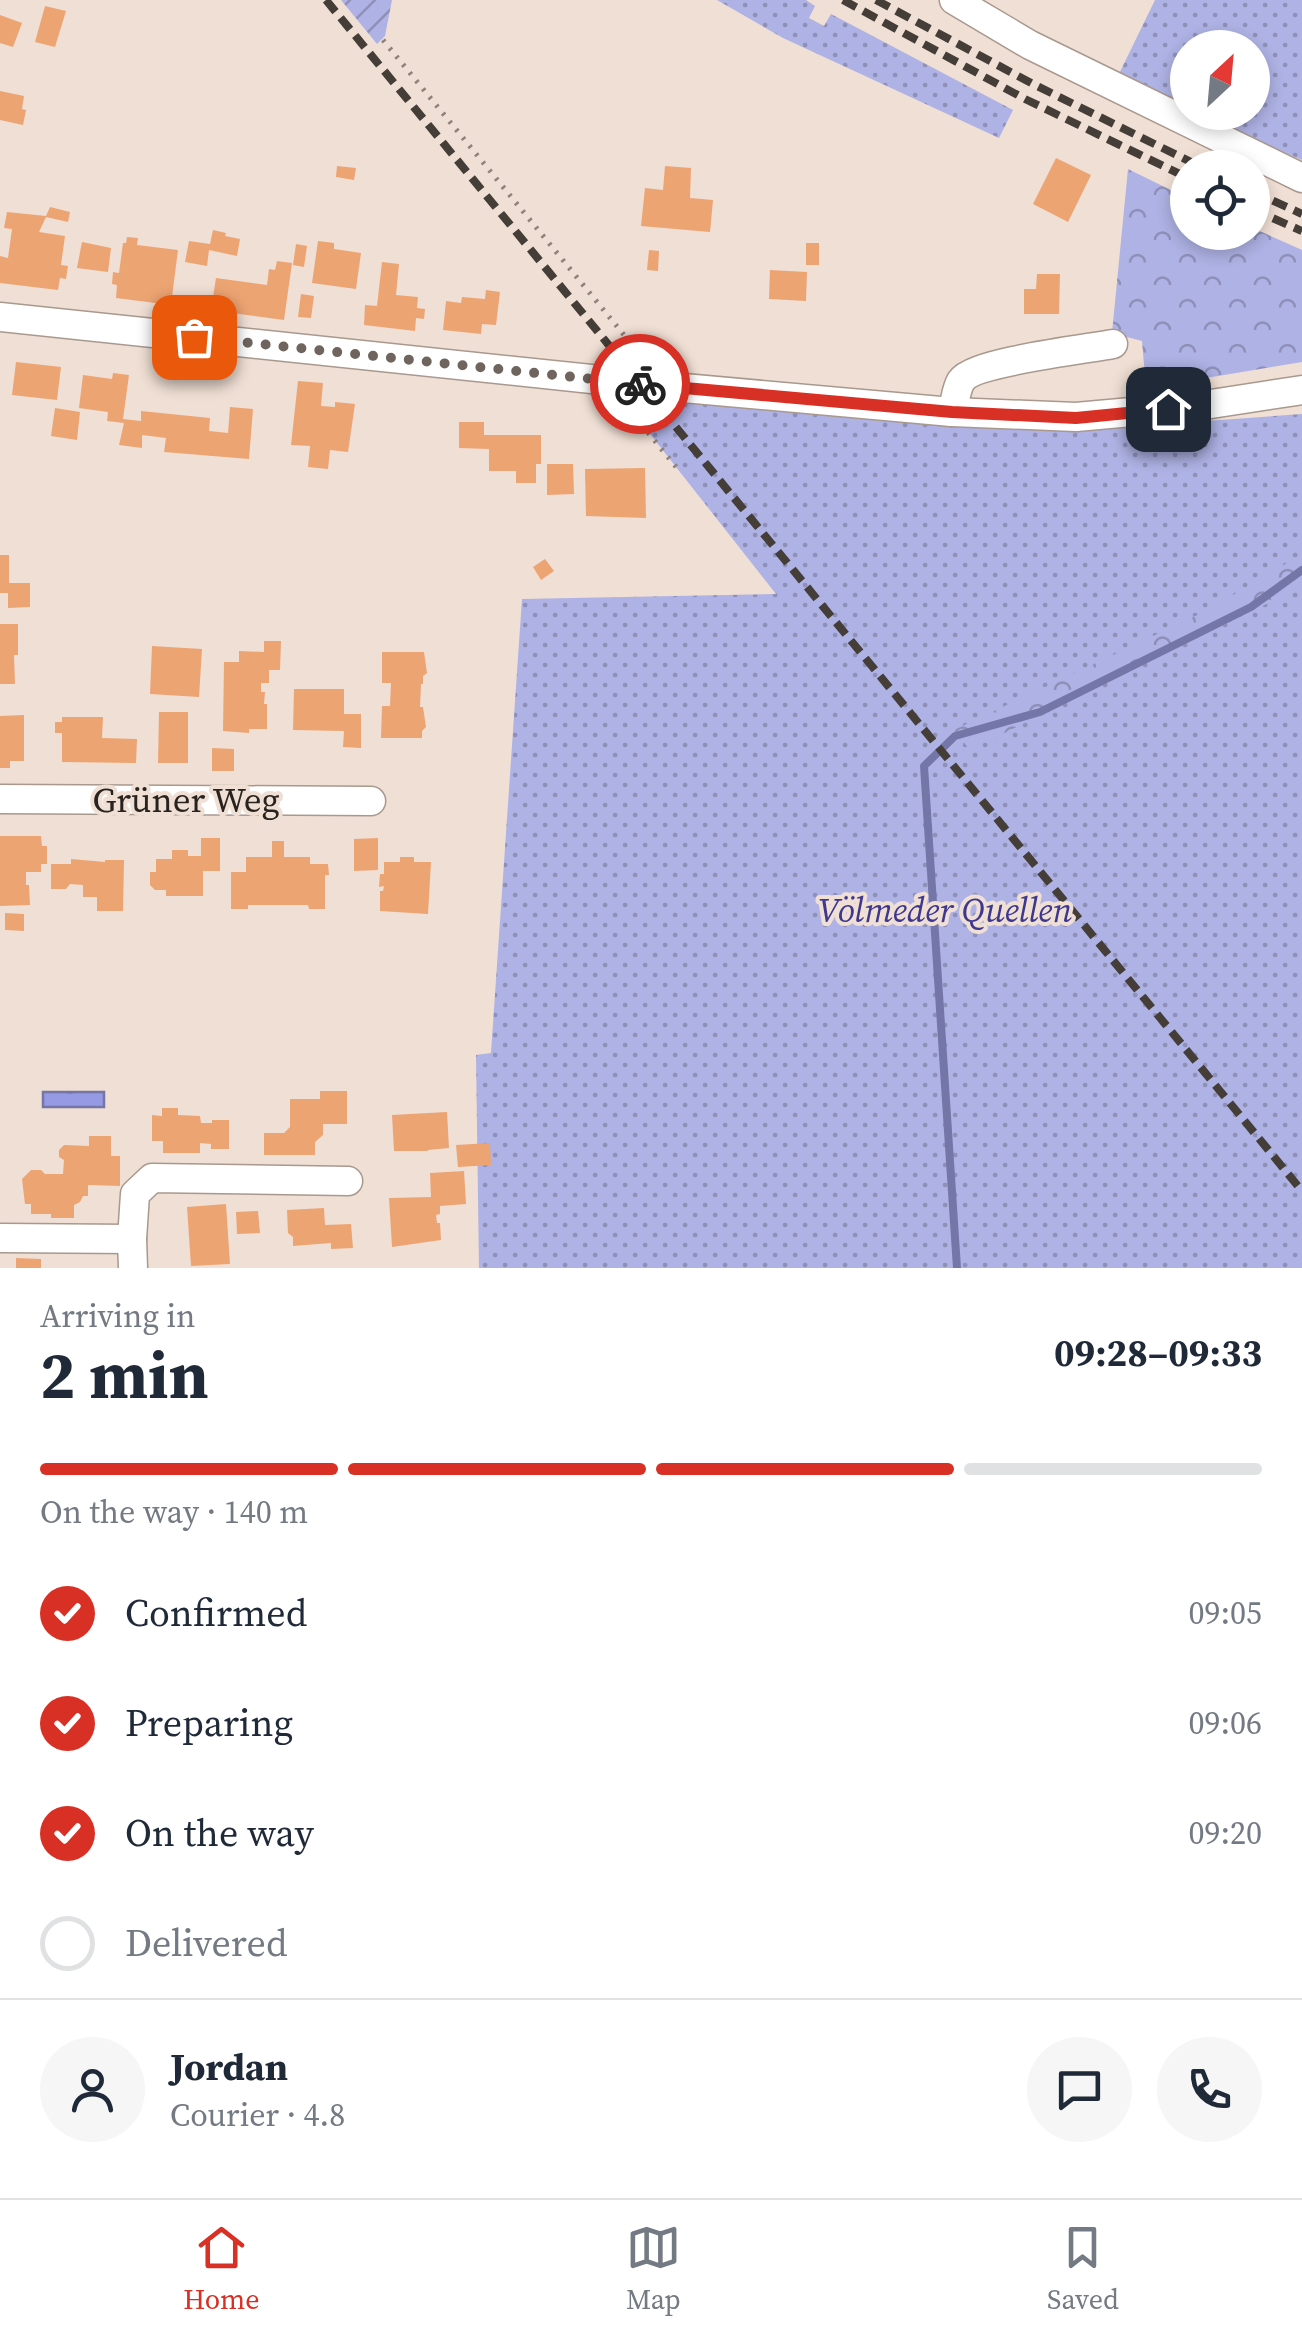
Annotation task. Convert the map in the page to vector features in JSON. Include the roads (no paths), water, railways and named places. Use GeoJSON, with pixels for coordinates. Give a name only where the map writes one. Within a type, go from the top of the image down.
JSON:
{"type":"FeatureCollection","features":[{"type":"Feature","properties":{"kind":"street"},"geometry":{"type":"LineString","coordinates":[[954,0],[1030,45],[1302,178]]}},
{"type":"Feature","properties":{"kind":"street"},"geometry":{"type":"LineString","coordinates":[[0,316],[621,382],[952,412],[1076,418],[1198,406],[1302,390]]}},
{"type":"Feature","properties":{"kind":"street"},"geometry":{"type":"LineString","coordinates":[[952,412],[960,382],[971,372],[1113,344]]}},
{"type":"Feature","properties":{"kind":"street","name":"Grüner Weg"},"geometry":{"type":"LineString","coordinates":[[0,799],[371,801]]}},
{"type":"Feature","properties":{"kind":"street"},"geometry":{"type":"LineString","coordinates":[[134,1268],[135,1194],[152,1178],[348,1180]]}},
{"type":"Feature","properties":{"kind":"street"},"geometry":{"type":"LineString","coordinates":[[0,1238],[132,1239]]}},
{"type":"Feature","properties":{"kind":"water"},"geometry":{"type":"Polygon","coordinates":[[[43,1092],[104,1092],[104,1107],[43,1107],[43,1092]]]}},
{"type":"Feature","properties":{"kind":"waterway"},"geometry":{"type":"LineString","coordinates":[[957,1268],[924,766],[955,736],[1040,712],[1251,607],[1302,570]]}},
{"type":"Feature","properties":{"kind":"railway"},"geometry":{"type":"LineString","coordinates":[[326,0],[1302,1191]]}},
{"type":"Feature","properties":{"kind":"railway"},"geometry":{"type":"LineString","coordinates":[[843,0],[1025,99],[1170,169]]}},
{"type":"Feature","properties":{"kind":"railway"},"geometry":{"type":"LineString","coordinates":[[876,0],[1170,152]]}},
{"type":"Feature","properties":{"kind":"railway"},"geometry":{"type":"LineString","coordinates":[[1270,199],[1302,214]]}},
{"type":"Feature","properties":{"kind":"railway"},"geometry":{"type":"LineString","coordinates":[[1270,217],[1302,231]]}},
{"type":"Feature","properties":{"kind":"park label","name":"Völmeder Quellen"},"geometry":{"type":"Point","coordinates":[945,910]}}]}
